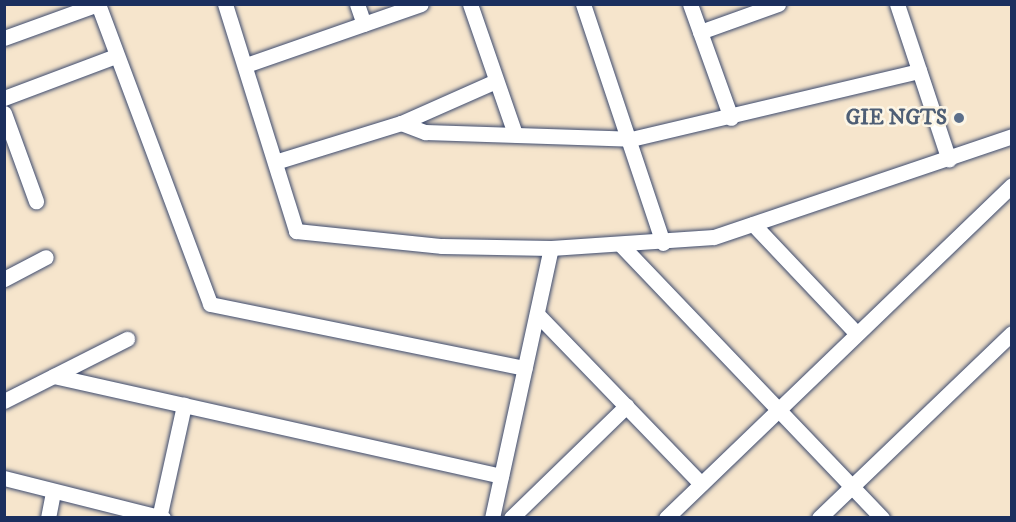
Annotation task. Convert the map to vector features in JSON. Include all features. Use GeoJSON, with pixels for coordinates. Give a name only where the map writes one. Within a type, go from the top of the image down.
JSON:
{"type":"FeatureCollection","features":[{"type":"Feature","properties":{"kind":"street"},"geometry":{"type":"LineString","coordinates":[[4,38],[98,4],[210,304],[525,368]]}},
{"type":"Feature","properties":{"kind":"street"},"geometry":{"type":"LineString","coordinates":[[225,4],[246,65],[296,231],[442,246],[551,248],[663,243],[714,237],[949,160],[1011,136]]}},
{"type":"Feature","properties":{"kind":"street"},"geometry":{"type":"LineString","coordinates":[[357,4],[364,24]]}},
{"type":"Feature","properties":{"kind":"street"},"geometry":{"type":"LineString","coordinates":[[246,65],[421,4]]}},
{"type":"Feature","properties":{"kind":"street"},"geometry":{"type":"LineString","coordinates":[[470,4],[515,134]]}},
{"type":"Feature","properties":{"kind":"street"},"geometry":{"type":"LineString","coordinates":[[583,4],[631,139],[663,243]]}},
{"type":"Feature","properties":{"kind":"street"},"geometry":{"type":"LineString","coordinates":[[690,4],[731,118]]}},
{"type":"Feature","properties":{"kind":"street"},"geometry":{"type":"LineString","coordinates":[[700,32],[778,4]]}},
{"type":"Feature","properties":{"kind":"street"},"geometry":{"type":"LineString","coordinates":[[897,4],[949,160]]}},
{"type":"Feature","properties":{"kind":"street"},"geometry":{"type":"LineString","coordinates":[[4,98],[116,56]]}},
{"type":"Feature","properties":{"kind":"street"},"geometry":{"type":"LineString","coordinates":[[401,123],[425,132],[631,139],[731,118],[919,70]]}},
{"type":"Feature","properties":{"kind":"street"},"geometry":{"type":"LineString","coordinates":[[275,162],[401,123],[496,81]]}},
{"type":"Feature","properties":{"kind":"street"},"geometry":{"type":"LineString","coordinates":[[4,113],[36,201]]}},
{"type":"Feature","properties":{"kind":"street"},"geometry":{"type":"LineString","coordinates":[[666,518],[1011,185]]}},
{"type":"Feature","properties":{"kind":"street"},"geometry":{"type":"LineString","coordinates":[[753,224],[857,334]]}},
{"type":"Feature","properties":{"kind":"street"},"geometry":{"type":"LineString","coordinates":[[621,245],[882,518]]}},
{"type":"Feature","properties":{"kind":"street"},"geometry":{"type":"LineString","coordinates":[[492,518],[551,248]]}},
{"type":"Feature","properties":{"kind":"street"},"geometry":{"type":"LineString","coordinates":[[4,279],[46,257]]}},
{"type":"Feature","properties":{"kind":"street"},"geometry":{"type":"LineString","coordinates":[[537,314],[701,484]]}},
{"type":"Feature","properties":{"kind":"street"},"geometry":{"type":"LineString","coordinates":[[819,518],[1011,333]]}},
{"type":"Feature","properties":{"kind":"street"},"geometry":{"type":"LineString","coordinates":[[4,401],[127,339]]}},
{"type":"Feature","properties":{"kind":"street"},"geometry":{"type":"LineString","coordinates":[[54,376],[501,476]]}},
{"type":"Feature","properties":{"kind":"street"},"geometry":{"type":"LineString","coordinates":[[4,478],[53,493],[160,517],[184,405]]}},
{"type":"Feature","properties":{"kind":"street"},"geometry":{"type":"LineString","coordinates":[[511,518],[626,406]]}},
{"type":"Feature","properties":{"kind":"street"},"geometry":{"type":"LineString","coordinates":[[48,518],[53,493]]}},
{"type":"Feature","properties":{"kind":"place","name":"GIE NGTS"},"geometry":{"type":"Point","coordinates":[959,118]}}]}
